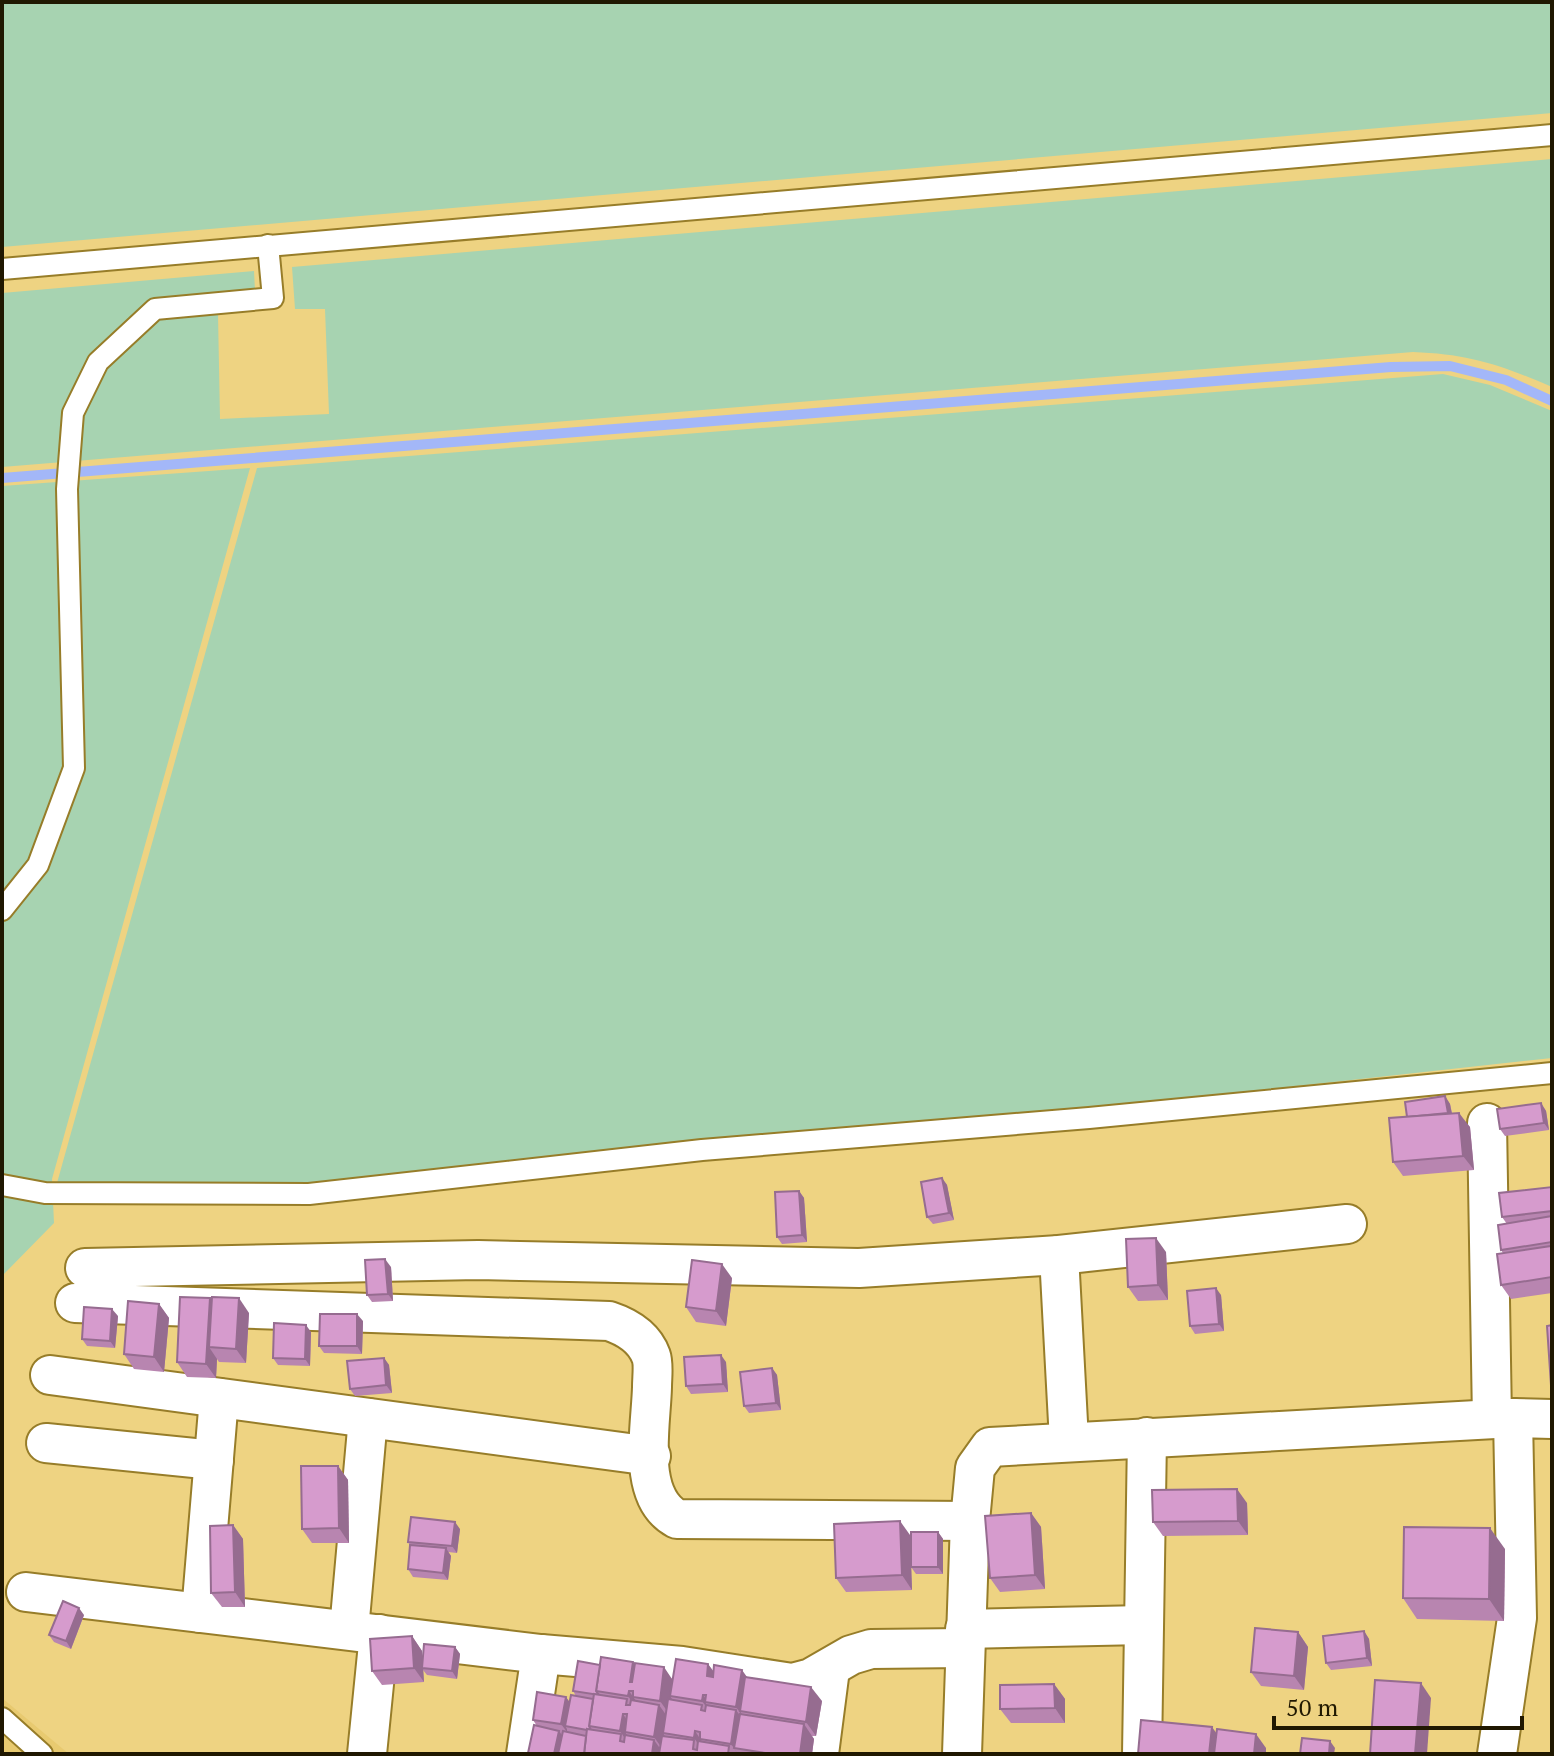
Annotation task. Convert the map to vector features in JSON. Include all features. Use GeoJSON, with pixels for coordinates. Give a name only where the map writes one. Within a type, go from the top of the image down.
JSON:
{"type":"FeatureCollection","features":[{"type":"Feature","properties":{"kind":"street"},"geometry":{"type":"LineString","coordinates":[[1487,1123],[1502,1419],[1517,1618],[1497,1754]]}},
{"type":"Feature","properties":{"kind":"street"},"geometry":{"type":"LineString","coordinates":[[970,1521],[677,1519],[663,1511],[656,1499],[651,1456],[652,1357],[641,1339],[609,1321],[80,1286],[478,1260],[859,1268],[1059,1255],[1347,1224]]}},
{"type":"Feature","properties":{"kind":"street"},"geometry":{"type":"LineString","coordinates":[[1059,1255],[1069,1441]]}},
{"type":"Feature","properties":{"kind":"street"},"geometry":{"type":"LineString","coordinates":[[50,1375],[651,1456]]}},
{"type":"Feature","properties":{"kind":"street"},"geometry":{"type":"LineString","coordinates":[[201,1613],[219,1398]]}},
{"type":"Feature","properties":{"kind":"street"},"geometry":{"type":"LineString","coordinates":[[367,1754],[364,1632],[368,1418]]}},
{"type":"Feature","properties":{"kind":"street"},"geometry":{"type":"LineString","coordinates":[[962,1754],[970,1521],[975,1468],[990,1447],[1502,1419],[1552,1419]]}},
{"type":"Feature","properties":{"kind":"street"},"geometry":{"type":"LineString","coordinates":[[1142,1754],[1147,1437]]}},
{"type":"Feature","properties":{"kind":"street"},"geometry":{"type":"LineString","coordinates":[[46,1443],[214,1460]]}},
{"type":"Feature","properties":{"kind":"street"},"geometry":{"type":"LineString","coordinates":[[26,1592],[541,1654],[754,1694],[830,1669],[851,1655],[871,1649],[965,1638],[1144,1625]]}},
{"type":"Feature","properties":{"kind":"street"},"geometry":{"type":"LineString","coordinates":[[526,1754],[541,1654]]}},
{"type":"Feature","properties":{"kind":"street"},"geometry":{"type":"LineString","coordinates":[[819,1754],[830,1669]]}},
{"type":"Feature","properties":{"kind":"lane"},"geometry":{"type":"LineString","coordinates":[[2,269],[1552,135]]}},
{"type":"Feature","properties":{"kind":"lane"},"geometry":{"type":"LineString","coordinates":[[2,910],[38,865],[74,768],[67,489],[73,413],[98,362],[155,309],[273,298],[268,245]]}},
{"type":"Feature","properties":{"kind":"lane"},"geometry":{"type":"LineString","coordinates":[[2,1185],[45,1193],[309,1194],[702,1150],[1089,1118],[1552,1073]]}},
{"type":"Feature","properties":{"kind":"lane"},"geometry":{"type":"LineString","coordinates":[[2,1718],[42,1754]]}},
{"type":"Feature","properties":{"kind":"shaded area"},"geometry":{"type":"Polygon","coordinates":[[[2,1698],[69,1754],[2,1754],[2,1698]]]}},
{"type":"Feature","properties":{"kind":"green space"},"geometry":{"type":"Polygon","coordinates":[[[2,2],[1552,2],[1552,113],[2,247],[2,2]]]}},
{"type":"Feature","properties":{"kind":"green space"},"geometry":{"type":"Polygon","coordinates":[[[1552,159],[1552,387],[1484,362],[1413,352],[2,467],[2,293],[254,271],[256,311],[218,314],[220,419],[329,414],[325,309],[295,309],[292,267],[1552,159]]]}},
{"type":"Feature","properties":{"kind":"green space"},"geometry":{"type":"Polygon","coordinates":[[[1443,374],[1490,385],[1552,411],[1552,1058],[1160,1101],[644,1147],[308,1184],[57,1183],[257,468],[1443,374]]]}},
{"type":"Feature","properties":{"kind":"green space"},"geometry":{"type":"Polygon","coordinates":[[[250,468],[52,1179],[54,1223],[2,1276],[2,486],[250,468]]]}},
{"type":"Feature","properties":{"kind":"building"},"geometry":{"type":"Polygon","coordinates":[[[1445,1096],[1448,1113],[1407,1117],[1405,1102],[1445,1096]]]}},
{"type":"Feature","properties":{"kind":"building"},"geometry":{"type":"Polygon","coordinates":[[[1541,1103],[1544,1123],[1500,1129],[1497,1109],[1541,1103]]]}},
{"type":"Feature","properties":{"kind":"building"},"geometry":{"type":"Polygon","coordinates":[[[1459,1113],[1463,1156],[1393,1162],[1389,1118],[1459,1113]]]}},
{"type":"Feature","properties":{"kind":"building"},"geometry":{"type":"Polygon","coordinates":[[[942,1178],[949,1213],[927,1217],[921,1182],[942,1178]]]}},
{"type":"Feature","properties":{"kind":"building"},"geometry":{"type":"Polygon","coordinates":[[[1552,1187],[1552,1211],[1502,1217],[1499,1193],[1552,1187]]]}},
{"type":"Feature","properties":{"kind":"building"},"geometry":{"type":"Polygon","coordinates":[[[799,1191],[802,1235],[777,1237],[775,1192],[799,1191]]]}},
{"type":"Feature","properties":{"kind":"building"},"geometry":{"type":"Polygon","coordinates":[[[1552,1216],[1552,1242],[1501,1250],[1498,1225],[1552,1216]]]}},
{"type":"Feature","properties":{"kind":"building"},"geometry":{"type":"Polygon","coordinates":[[[1156,1238],[1158,1285],[1128,1287],[1126,1239],[1156,1238]]]}},
{"type":"Feature","properties":{"kind":"building"},"geometry":{"type":"Polygon","coordinates":[[[1551,1246],[1552,1277],[1501,1285],[1497,1254],[1551,1246]]]}},
{"type":"Feature","properties":{"kind":"building"},"geometry":{"type":"Polygon","coordinates":[[[385,1259],[388,1294],[367,1295],[365,1260],[385,1259]]]}},
{"type":"Feature","properties":{"kind":"building"},"geometry":{"type":"Polygon","coordinates":[[[692,1260],[722,1264],[716,1311],[686,1307],[692,1260]]]}},
{"type":"Feature","properties":{"kind":"building"},"geometry":{"type":"Polygon","coordinates":[[[1216,1288],[1219,1324],[1190,1326],[1187,1291],[1216,1288]]]}},
{"type":"Feature","properties":{"kind":"building"},"geometry":{"type":"Polygon","coordinates":[[[180,1297],[210,1298],[206,1364],[177,1362],[180,1297]]]}},
{"type":"Feature","properties":{"kind":"building"},"geometry":{"type":"Polygon","coordinates":[[[212,1297],[239,1298],[236,1349],[209,1347],[212,1297]]]}},
{"type":"Feature","properties":{"kind":"building"},"geometry":{"type":"Polygon","coordinates":[[[128,1301],[159,1304],[154,1357],[124,1354],[128,1301]]]}},
{"type":"Feature","properties":{"kind":"building"},"geometry":{"type":"Polygon","coordinates":[[[84,1307],[112,1309],[110,1341],[82,1339],[84,1307]]]}},
{"type":"Feature","properties":{"kind":"building"},"geometry":{"type":"Polygon","coordinates":[[[320,1314],[357,1314],[357,1346],[319,1346],[320,1314]]]}},
{"type":"Feature","properties":{"kind":"building"},"geometry":{"type":"Polygon","coordinates":[[[274,1323],[306,1325],[305,1359],[273,1358],[274,1323]]]}},
{"type":"Feature","properties":{"kind":"building"},"geometry":{"type":"Polygon","coordinates":[[[1552,1325],[1552,1385],[1551,1385],[1547,1326],[1552,1325]]]}},
{"type":"Feature","properties":{"kind":"building"},"geometry":{"type":"Polygon","coordinates":[[[721,1355],[723,1384],[686,1386],[684,1357],[721,1355]]]}},
{"type":"Feature","properties":{"kind":"building"},"geometry":{"type":"Polygon","coordinates":[[[384,1358],[386,1385],[350,1389],[347,1361],[384,1358]]]}},
{"type":"Feature","properties":{"kind":"building"},"geometry":{"type":"Polygon","coordinates":[[[772,1368],[776,1403],[744,1406],[740,1372],[772,1368]]]}},
{"type":"Feature","properties":{"kind":"building"},"geometry":{"type":"Polygon","coordinates":[[[301,1466],[338,1466],[339,1528],[302,1529],[301,1466]]]}},
{"type":"Feature","properties":{"kind":"building"},"geometry":{"type":"Polygon","coordinates":[[[1237,1489],[1238,1521],[1153,1522],[1152,1490],[1237,1489]]]}},
{"type":"Feature","properties":{"kind":"building"},"geometry":{"type":"Polygon","coordinates":[[[1031,1513],[1035,1575],[990,1578],[985,1516],[1031,1513]]]}},
{"type":"Feature","properties":{"kind":"building"},"geometry":{"type":"Polygon","coordinates":[[[411,1517],[455,1522],[452,1546],[408,1542],[411,1517]]]}},
{"type":"Feature","properties":{"kind":"building"},"geometry":{"type":"Polygon","coordinates":[[[900,1521],[902,1575],[836,1578],[834,1524],[900,1521]]]}},
{"type":"Feature","properties":{"kind":"building"},"geometry":{"type":"Polygon","coordinates":[[[233,1525],[235,1592],[211,1593],[210,1526],[233,1525]]]}},
{"type":"Feature","properties":{"kind":"building"},"geometry":{"type":"Polygon","coordinates":[[[1404,1527],[1490,1528],[1489,1599],[1403,1598],[1404,1527]]]}},
{"type":"Feature","properties":{"kind":"building"},"geometry":{"type":"Polygon","coordinates":[[[911,1532],[938,1532],[938,1567],[911,1567],[911,1532]]]}},
{"type":"Feature","properties":{"kind":"building"},"geometry":{"type":"Polygon","coordinates":[[[410,1545],[446,1548],[443,1573],[408,1569],[410,1545]]]}},
{"type":"Feature","properties":{"kind":"building"},"geometry":{"type":"Polygon","coordinates":[[[63,1601],[79,1608],[66,1641],[49,1635],[63,1601]]]}},
{"type":"Feature","properties":{"kind":"building"},"geometry":{"type":"Polygon","coordinates":[[[1255,1628],[1298,1632],[1294,1676],[1251,1672],[1255,1628]]]}},
{"type":"Feature","properties":{"kind":"building"},"geometry":{"type":"Polygon","coordinates":[[[1364,1631],[1367,1658],[1326,1663],[1323,1636],[1364,1631]]]}},
{"type":"Feature","properties":{"kind":"building"},"geometry":{"type":"Polygon","coordinates":[[[412,1636],[414,1668],[372,1671],[370,1639],[412,1636]]]}},
{"type":"Feature","properties":{"kind":"building"},"geometry":{"type":"Polygon","coordinates":[[[424,1644],[455,1647],[452,1671],[422,1668],[424,1644]]]}},
{"type":"Feature","properties":{"kind":"building"},"geometry":{"type":"Polygon","coordinates":[[[601,1657],[633,1662],[630,1682],[635,1663],[664,1667],[660,1701],[633,1697],[633,1691],[629,1691],[628,1696],[596,1691],[601,1657]]]}},
{"type":"Feature","properties":{"kind":"building"},"geometry":{"type":"Polygon","coordinates":[[[676,1659],[708,1664],[707,1676],[713,1677],[714,1665],[742,1670],[736,1707],[705,1702],[706,1695],[703,1695],[702,1701],[670,1696],[676,1659]]]}},
{"type":"Feature","properties":{"kind":"building"},"geometry":{"type":"Polygon","coordinates":[[[578,1661],[600,1665],[596,1691],[599,1695],[573,1691],[578,1661]]]}},
{"type":"Feature","properties":{"kind":"building"},"geometry":{"type":"Polygon","coordinates":[[[745,1677],[811,1687],[806,1722],[740,1711],[745,1677]]]}},
{"type":"Feature","properties":{"kind":"building"},"geometry":{"type":"Polygon","coordinates":[[[1375,1680],[1421,1683],[1415,1754],[1370,1754],[1375,1680]]]}},
{"type":"Feature","properties":{"kind":"building"},"geometry":{"type":"Polygon","coordinates":[[[1054,1684],[1055,1708],[1000,1709],[1000,1685],[1054,1684]]]}},
{"type":"Feature","properties":{"kind":"building"},"geometry":{"type":"Polygon","coordinates":[[[537,1692],[566,1697],[561,1724],[533,1720],[537,1692]]]}},
{"type":"Feature","properties":{"kind":"building"},"geometry":{"type":"Polygon","coordinates":[[[594,1694],[627,1699],[626,1705],[630,1705],[631,1700],[659,1705],[654,1737],[625,1732],[627,1714],[623,1714],[620,1731],[589,1726],[594,1694]]]}},
{"type":"Feature","properties":{"kind":"building"},"geometry":{"type":"Polygon","coordinates":[[[571,1695],[593,1699],[591,1730],[565,1726],[571,1695]]]}},
{"type":"Feature","properties":{"kind":"building"},"geometry":{"type":"Polygon","coordinates":[[[668,1699],[702,1705],[701,1710],[705,1711],[706,1705],[736,1710],[731,1744],[700,1739],[700,1732],[695,1731],[694,1738],[663,1733],[668,1699]]]}},
{"type":"Feature","properties":{"kind":"building"},"geometry":{"type":"Polygon","coordinates":[[[740,1714],[804,1724],[800,1754],[771,1754],[734,1748],[740,1714]]]}},
{"type":"Feature","properties":{"kind":"building"},"geometry":{"type":"Polygon","coordinates":[[[1141,1720],[1212,1727],[1209,1754],[1138,1754],[1141,1720]]]}},
{"type":"Feature","properties":{"kind":"building"},"geometry":{"type":"Polygon","coordinates":[[[534,1725],[559,1731],[554,1754],[528,1753],[534,1725]]]}},
{"type":"Feature","properties":{"kind":"building"},"geometry":{"type":"Polygon","coordinates":[[[587,1729],[621,1734],[620,1741],[624,1742],[625,1735],[654,1740],[652,1754],[584,1754],[587,1729]]]}},
{"type":"Feature","properties":{"kind":"building"},"geometry":{"type":"Polygon","coordinates":[[[1217,1729],[1256,1734],[1254,1754],[1214,1754],[1217,1729]]]}},
{"type":"Feature","properties":{"kind":"building"},"geometry":{"type":"Polygon","coordinates":[[[563,1731],[586,1736],[584,1754],[558,1754],[563,1731]]]}},
{"type":"Feature","properties":{"kind":"building"},"geometry":{"type":"Polygon","coordinates":[[[662,1736],[694,1740],[693,1749],[697,1750],[698,1741],[729,1746],[728,1754],[659,1754],[662,1736]]]}},
{"type":"Feature","properties":{"kind":"building"},"geometry":{"type":"Polygon","coordinates":[[[1302,1738],[1330,1741],[1329,1754],[1300,1754],[1302,1738]]]}},
{"type":"Feature","properties":{"kind":"waterway"},"geometry":{"type":"LineString","coordinates":[[2,478],[1391,367],[1450,366],[1506,380],[1552,401]]}}]}
